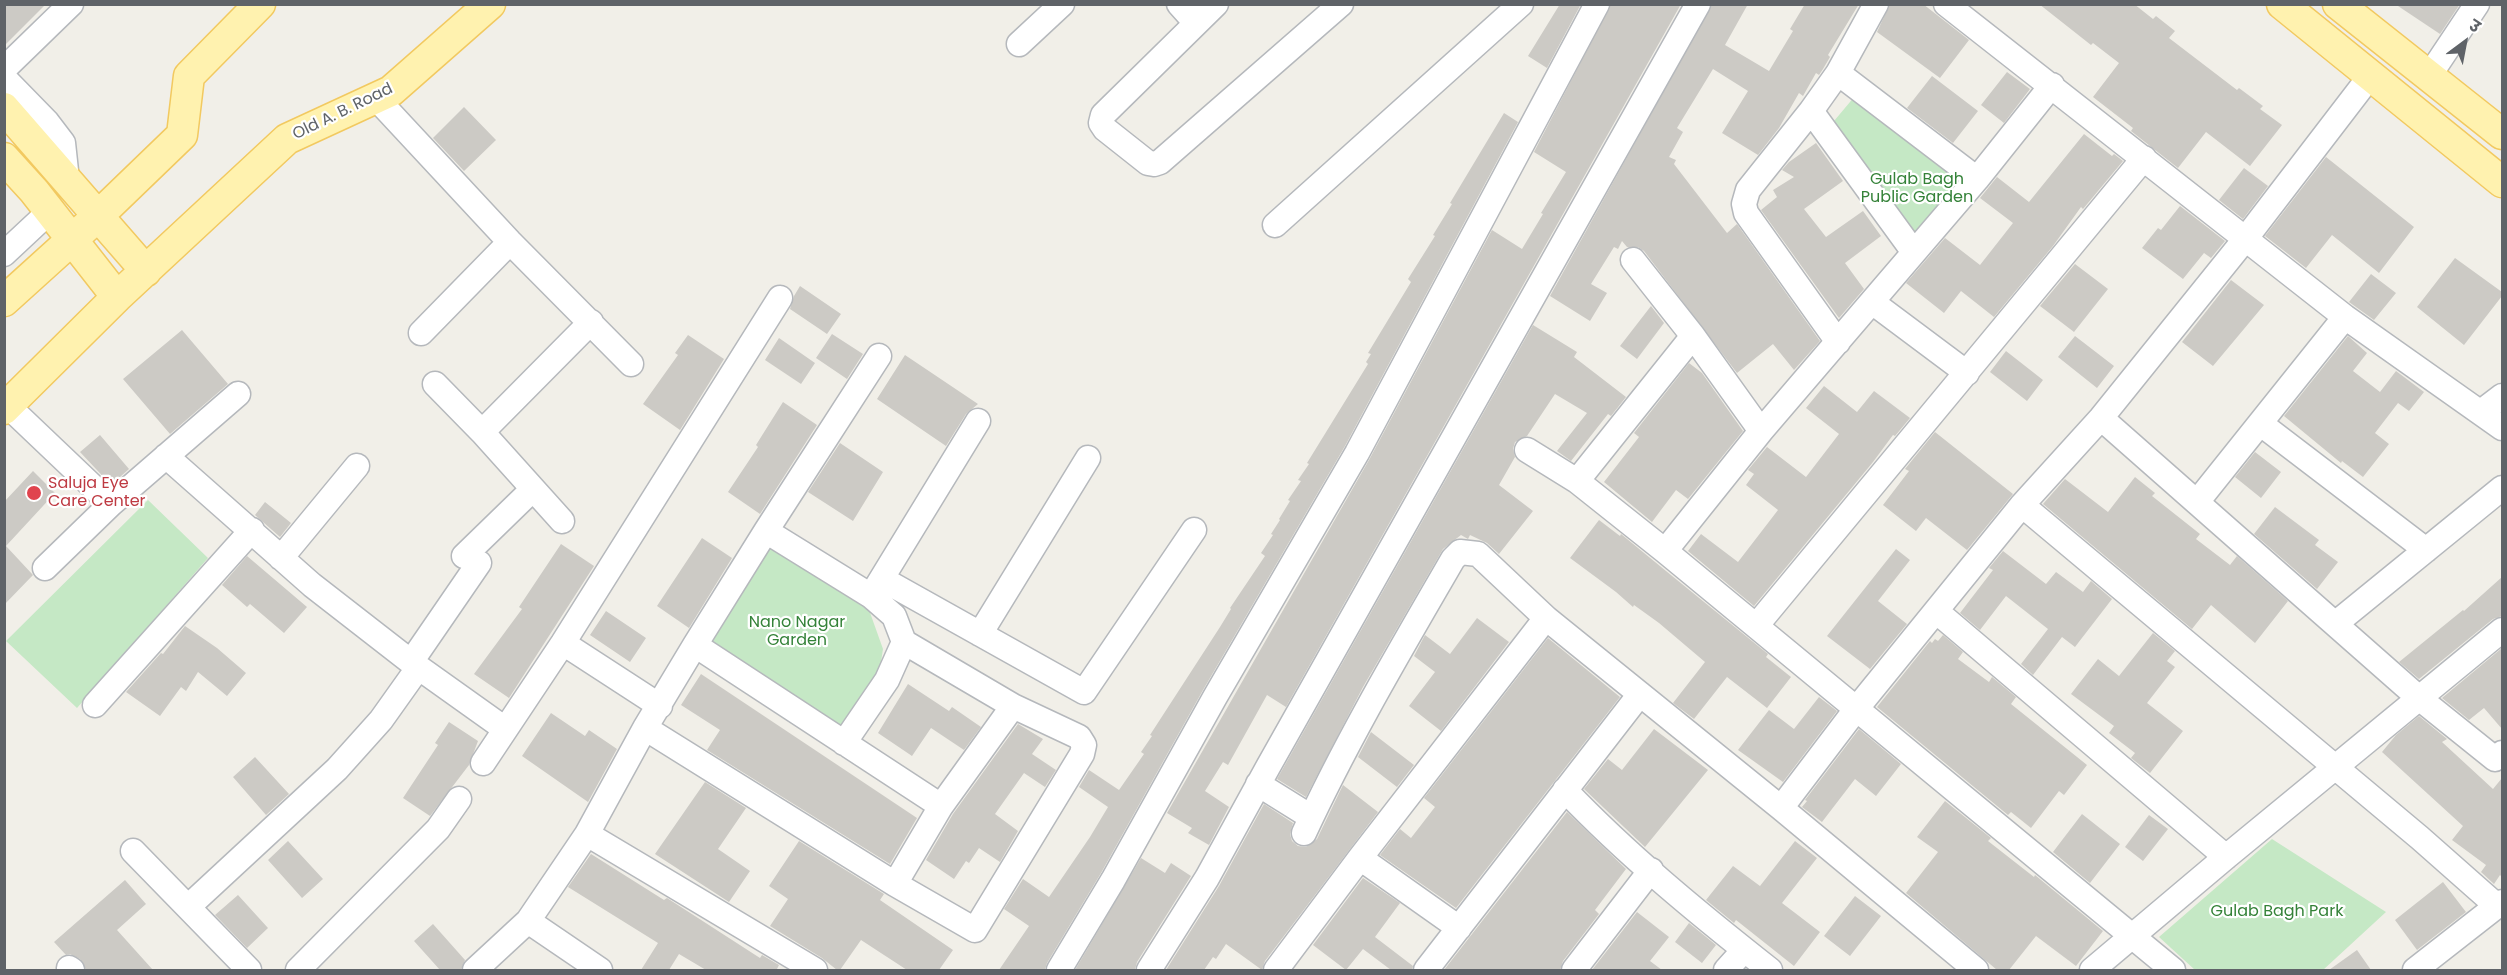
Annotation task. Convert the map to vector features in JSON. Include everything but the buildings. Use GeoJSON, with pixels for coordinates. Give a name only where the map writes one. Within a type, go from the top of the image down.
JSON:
{"type":"FeatureCollection","features":[{"type":"Feature","properties":{"kind":"main road"},"geometry":{"type":"LineString","coordinates":[[4,301],[98,216],[182,135],[189,76],[260,4]]}},
{"type":"Feature","properties":{"kind":"main road","name":"Old A. B. Road"},"geometry":{"type":"LineString","coordinates":[[117,297],[287,140],[391,91],[490,4]]}},
{"type":"Feature","properties":{"kind":"main road"},"geometry":{"type":"LineString","coordinates":[[2282,4],[2502,182]]}},
{"type":"Feature","properties":{"kind":"main road"},"geometry":{"type":"LineString","coordinates":[[2338,4],[2502,134]]}},
{"type":"Feature","properties":{"kind":"main road"},"geometry":{"type":"LineString","coordinates":[[4,108],[146,271]]}},
{"type":"Feature","properties":{"kind":"main road"},"geometry":{"type":"LineString","coordinates":[[4,158],[50,211],[117,297],[6,408]]}},
{"type":"Feature","properties":{"kind":"street"},"geometry":{"type":"LineString","coordinates":[[4,69],[71,4]]}},
{"type":"Feature","properties":{"kind":"street"},"geometry":{"type":"LineString","coordinates":[[1019,44],[1062,4]]}},
{"type":"Feature","properties":{"kind":"street"},"geometry":{"type":"LineString","coordinates":[[1179,4],[1196,22]]}},
{"type":"Feature","properties":{"kind":"street"},"geometry":{"type":"LineString","coordinates":[[1216,4],[1103,115],[1101,123],[1105,129],[1148,163],[1154,165],[1160,162],[1333,8]]}},
{"type":"Feature","properties":{"kind":"street"},"geometry":{"type":"LineString","coordinates":[[1275,225],[1521,4]]}},
{"type":"Feature","properties":{"kind":"street"},"geometry":{"type":"LineString","coordinates":[[1059,970],[1113,880],[1215,696],[1358,453],[1597,4]]}},
{"type":"Feature","properties":{"kind":"street"},"geometry":{"type":"LineString","coordinates":[[1149,970],[1207,878],[1698,4]]}},
{"type":"Feature","properties":{"kind":"street"},"geometry":{"type":"LineString","coordinates":[[1838,342],[1746,213],[1744,204],[1748,190],[1838,73],[1876,4]]}},
{"type":"Feature","properties":{"kind":"street"},"geometry":{"type":"LineString","coordinates":[[1946,4],[2346,317],[2502,428]]}},
{"type":"Feature","properties":{"kind":"street"},"geometry":{"type":"LineString","coordinates":[[2429,76],[2477,4]]}},
{"type":"Feature","properties":{"kind":"street"},"geometry":{"type":"LineString","coordinates":[[1838,73],[1977,179]]}},
{"type":"Feature","properties":{"kind":"street"},"geometry":{"type":"LineString","coordinates":[[1781,808],[1857,708],[1936,611],[2022,506],[2101,418],[2246,238],[2371,75]]}},
{"type":"Feature","properties":{"kind":"street"},"geometry":{"type":"LineString","coordinates":[[4,78],[47,122],[63,143],[67,180]]}},
{"type":"Feature","properties":{"kind":"street"},"geometry":{"type":"LineString","coordinates":[[1665,551],[1761,431],[1977,179],[2052,85]]}},
{"type":"Feature","properties":{"kind":"street"},"geometry":{"type":"LineString","coordinates":[[376,98],[510,242],[631,364]]}},
{"type":"Feature","properties":{"kind":"street"},"geometry":{"type":"LineString","coordinates":[[1811,111],[1913,251]]}},
{"type":"Feature","properties":{"kind":"street"},"geometry":{"type":"LineString","coordinates":[[1756,626],[2145,158]]}},
{"type":"Feature","properties":{"kind":"street"},"geometry":{"type":"LineString","coordinates":[[4,255],[50,211]]}},
{"type":"Feature","properties":{"kind":"street"},"geometry":{"type":"LineString","coordinates":[[422,333],[510,242]]}},
{"type":"Feature","properties":{"kind":"street"},"geometry":{"type":"LineString","coordinates":[[1633,260],[1761,431]]}},
{"type":"Feature","properties":{"kind":"street"},"geometry":{"type":"LineString","coordinates":[[483,763],[563,643],[780,298]]}},
{"type":"Feature","properties":{"kind":"street"},"geometry":{"type":"LineString","coordinates":[[1872,302],[1967,373]]}},
{"type":"Feature","properties":{"kind":"street"},"geometry":{"type":"LineString","coordinates":[[2197,502],[2346,317]]}},
{"type":"Feature","properties":{"kind":"street"},"geometry":{"type":"LineString","coordinates":[[482,432],[591,322]]}},
{"type":"Feature","properties":{"kind":"street"},"geometry":{"type":"LineString","coordinates":[[1577,481],[1692,336]]}},
{"type":"Feature","properties":{"kind":"street"},"geometry":{"type":"LineString","coordinates":[[475,970],[528,921],[587,834],[645,728],[695,645],[879,356]]}},
{"type":"Feature","properties":{"kind":"street"},"geometry":{"type":"LineString","coordinates":[[435,384],[482,432],[562,521]]}},
{"type":"Feature","properties":{"kind":"street"},"geometry":{"type":"LineString","coordinates":[[45,568],[111,504],[238,394]]}},
{"type":"Feature","properties":{"kind":"street"},"geometry":{"type":"LineString","coordinates":[[2481,412],[2502,396]]}},
{"type":"Feature","properties":{"kind":"street"},"geometry":{"type":"LineString","coordinates":[[6,408],[111,504]]}},
{"type":"Feature","properties":{"kind":"street"},"geometry":{"type":"LineString","coordinates":[[2101,418],[2419,698],[2500,759]]}},
{"type":"Feature","properties":{"kind":"street"},"geometry":{"type":"LineString","coordinates":[[876,588],[978,421]]}},
{"type":"Feature","properties":{"kind":"street"},"geometry":{"type":"LineString","coordinates":[[2261,424],[2426,550]]}},
{"type":"Feature","properties":{"kind":"street"},"geometry":{"type":"LineString","coordinates":[[1527,450],[1577,481],[1665,551],[1857,708],[2130,937],[2173,970]]}},
{"type":"Feature","properties":{"kind":"street"},"geometry":{"type":"LineString","coordinates":[[166,456],[281,558],[415,665],[505,729]]}},
{"type":"Feature","properties":{"kind":"street"},"geometry":{"type":"LineString","coordinates":[[980,634],[1088,458]]}},
{"type":"Feature","properties":{"kind":"street"},"geometry":{"type":"LineString","coordinates":[[281,558],[357,466]]}},
{"type":"Feature","properties":{"kind":"street"},"geometry":{"type":"LineString","coordinates":[[2335,624],[2502,488]]}},
{"type":"Feature","properties":{"kind":"street"},"geometry":{"type":"LineString","coordinates":[[188,907],[337,769],[381,720],[415,665],[471,559],[533,489]]}},
{"type":"Feature","properties":{"kind":"street"},"geometry":{"type":"LineString","coordinates":[[2022,506],[2333,768],[2500,904],[2415,970]]}},
{"type":"Feature","properties":{"kind":"street"},"geometry":{"type":"LineString","coordinates":[[95,705],[252,530]]}},
{"type":"Feature","properties":{"kind":"street"},"geometry":{"type":"LineString","coordinates":[[766,531],[876,588],[980,634],[1084,692],[1194,530]]}},
{"type":"Feature","properties":{"kind":"street"},"geometry":{"type":"LineString","coordinates":[[1258,784],[1308,825],[1329,777],[1453,559],[1460,552],[1478,554],[1546,618],[1781,808],[1976,970]]}},
{"type":"Feature","properties":{"kind":"street"},"geometry":{"type":"LineString","coordinates":[[645,728],[895,884],[975,930],[1082,754],[1084,745],[1079,737],[1013,706],[904,642],[894,616],[876,588]]}},
{"type":"Feature","properties":{"kind":"street"},"geometry":{"type":"LineString","coordinates":[[1936,611],[2226,857]]}},
{"type":"Feature","properties":{"kind":"street"},"geometry":{"type":"LineString","coordinates":[[1276,970],[1546,618]]}},
{"type":"Feature","properties":{"kind":"street"},"geometry":{"type":"LineString","coordinates":[[2092,970],[2502,630]]}},
{"type":"Feature","properties":{"kind":"street"},"geometry":{"type":"LineString","coordinates":[[844,743],[887,680],[904,642]]}},
{"type":"Feature","properties":{"kind":"street"},"geometry":{"type":"LineString","coordinates":[[563,643],[660,706]]}},
{"type":"Feature","properties":{"kind":"street"},"geometry":{"type":"LineString","coordinates":[[695,645],[941,806]]}},
{"type":"Feature","properties":{"kind":"street"},"geometry":{"type":"LineString","coordinates":[[1426,970],[1640,694]]}},
{"type":"Feature","properties":{"kind":"street"},"geometry":{"type":"LineString","coordinates":[[895,884],[941,806],[1013,706]]}},
{"type":"Feature","properties":{"kind":"street"},"geometry":{"type":"LineString","coordinates":[[1565,790],[1587,813],[1651,870],[1770,970]]}},
{"type":"Feature","properties":{"kind":"street"},"geometry":{"type":"LineString","coordinates":[[298,970],[438,829],[459,799]]}},
{"type":"Feature","properties":{"kind":"street"},"geometry":{"type":"LineString","coordinates":[[587,834],[815,970]]}},
{"type":"Feature","properties":{"kind":"street"},"geometry":{"type":"LineString","coordinates":[[133,851],[249,970]]}},
{"type":"Feature","properties":{"kind":"street"},"geometry":{"type":"LineString","coordinates":[[1360,858],[1459,928]]}},
{"type":"Feature","properties":{"kind":"street"},"geometry":{"type":"LineString","coordinates":[[1574,970],[1651,870]]}},
{"type":"Feature","properties":{"kind":"street"},"geometry":{"type":"LineString","coordinates":[[528,921],[600,970]]}},
{"type":"Feature","properties":{"kind":"street"},"geometry":{"type":"LineString","coordinates":[[1726,970],[1744,950]]}},
{"type":"Feature","properties":{"kind":"green space","name":"Gulab Bagh Public Garden"},"geometry":{"type":"Polygon","coordinates":[[[1855,96],[1965,187],[1914,241],[1829,127],[1855,96]]]}},
{"type":"Feature","properties":{"kind":"green space"},"geometry":{"type":"Polygon","coordinates":[[[148,500],[208,558],[77,708],[6,641],[148,500]]]}},
{"type":"Feature","properties":{"kind":"green space","name":"Nano Nagar Garden"},"geometry":{"type":"Polygon","coordinates":[[[765,543],[868,607],[883,649],[880,668],[859,704],[838,731],[703,644],[765,543]]]}},
{"type":"Feature","properties":{"kind":"green space","name":"Gulab Bagh Park"},"geometry":{"type":"Polygon","coordinates":[[[2272,839],[2386,912],[2323,970],[2195,970],[2159,937],[2272,839]]]}},
{"type":"Feature","properties":{"kind":"place","name":"Saluja Eye Care Center"},"geometry":{"type":"Point","coordinates":[34,493]}}]}
